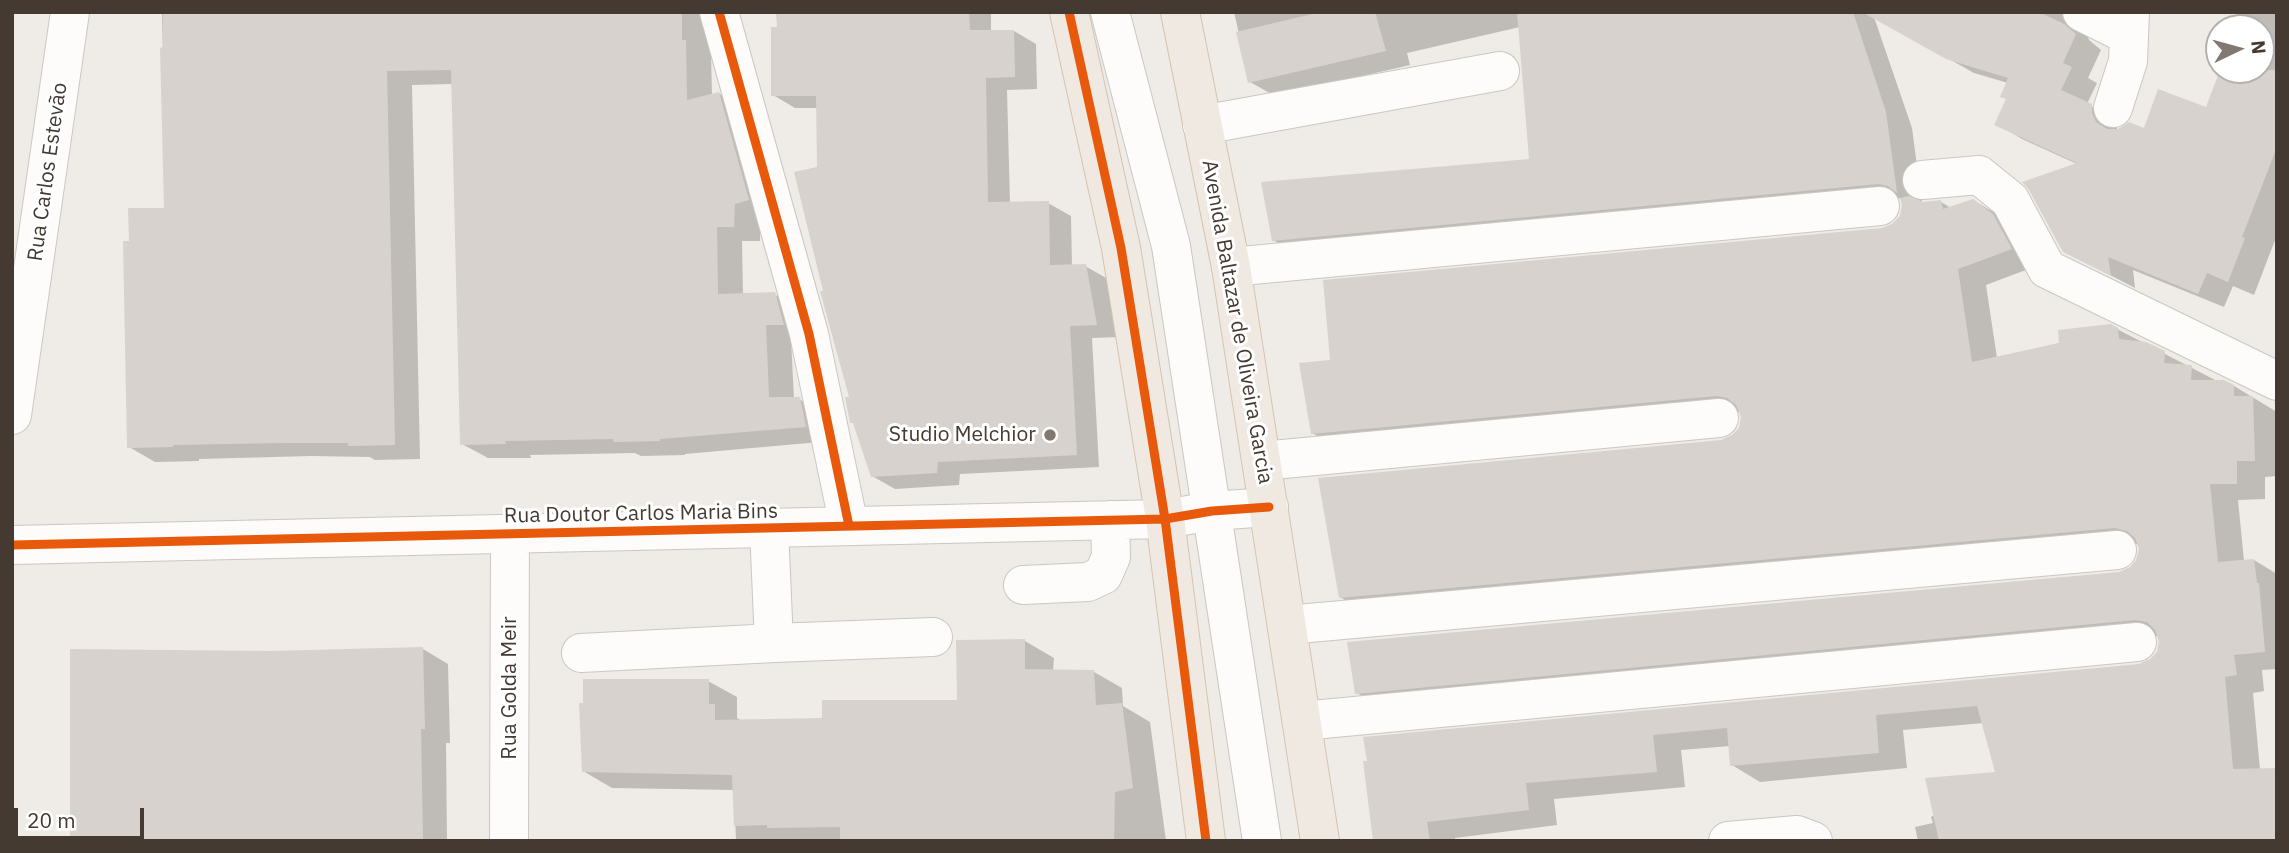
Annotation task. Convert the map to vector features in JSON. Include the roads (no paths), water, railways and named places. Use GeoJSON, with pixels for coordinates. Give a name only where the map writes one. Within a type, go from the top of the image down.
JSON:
{"type":"FeatureCollection","features":[{"type":"Feature","properties":{"kind":"main road"},"geometry":{"type":"LineString","coordinates":[[1069,12],[1121,248],[1165,519],[1206,841]]}},
{"type":"Feature","properties":{"kind":"main road","name":"Avenida Baltazar de Oliveira Garcia"},"geometry":{"type":"LineString","coordinates":[[1180,12],[1231,267],[1320,841]]}},
{"type":"Feature","properties":{"kind":"street","name":"Rua Carlos Estevão"},"geometry":{"type":"LineString","coordinates":[[12,415],[70,12]]}},
{"type":"Feature","properties":{"kind":"street"},"geometry":{"type":"LineString","coordinates":[[719,12],[809,334],[849,526]]}},
{"type":"Feature","properties":{"kind":"street"},"geometry":{"type":"LineString","coordinates":[[1110,12],[1171,246],[1262,841]]}},
{"type":"Feature","properties":{"kind":"street"},"geometry":{"type":"LineString","coordinates":[[2082,12],[2129,24],[2128,61],[2113,108]]}},
{"type":"Feature","properties":{"kind":"street"},"geometry":{"type":"LineString","coordinates":[[1202,125],[1500,71]]}},
{"type":"Feature","properties":{"kind":"street"},"geometry":{"type":"LineString","coordinates":[[1922,180],[1979,174],[2010,200],[2047,269],[2277,381]]}},
{"type":"Feature","properties":{"kind":"street"},"geometry":{"type":"LineString","coordinates":[[1231,267],[1880,206]]}},
{"type":"Feature","properties":{"kind":"street"},"geometry":{"type":"LineString","coordinates":[[1262,461],[1719,418]]}},
{"type":"Feature","properties":{"kind":"street","name":"Rua Doutor Carlos Maria Bins"},"geometry":{"type":"LineString","coordinates":[[12,545],[1165,519],[1269,506]]}},
{"type":"Feature","properties":{"kind":"street"},"geometry":{"type":"LineString","coordinates":[[1023,585],[1088,582],[1103,575],[1111,557],[1110,520]]}},
{"type":"Feature","properties":{"kind":"street"},"geometry":{"type":"LineString","coordinates":[[769,528],[774,643]]}},
{"type":"Feature","properties":{"kind":"street","name":"Rua Golda Meir"},"geometry":{"type":"LineString","coordinates":[[509,841],[510,534]]}},
{"type":"Feature","properties":{"kind":"street"},"geometry":{"type":"LineString","coordinates":[[1287,625],[2117,550]]}},
{"type":"Feature","properties":{"kind":"street"},"geometry":{"type":"LineString","coordinates":[[581,653],[933,638]]}},
{"type":"Feature","properties":{"kind":"street"},"geometry":{"type":"LineString","coordinates":[[1302,721],[2137,642]]}},
{"type":"Feature","properties":{"kind":"street"},"geometry":{"type":"LineString","coordinates":[[1728,841],[1797,835],[1813,841]]}},
{"type":"Feature","properties":{"kind":"place","name":"Studio Melchior"},"geometry":{"type":"Point","coordinates":[1050,435]}}]}
